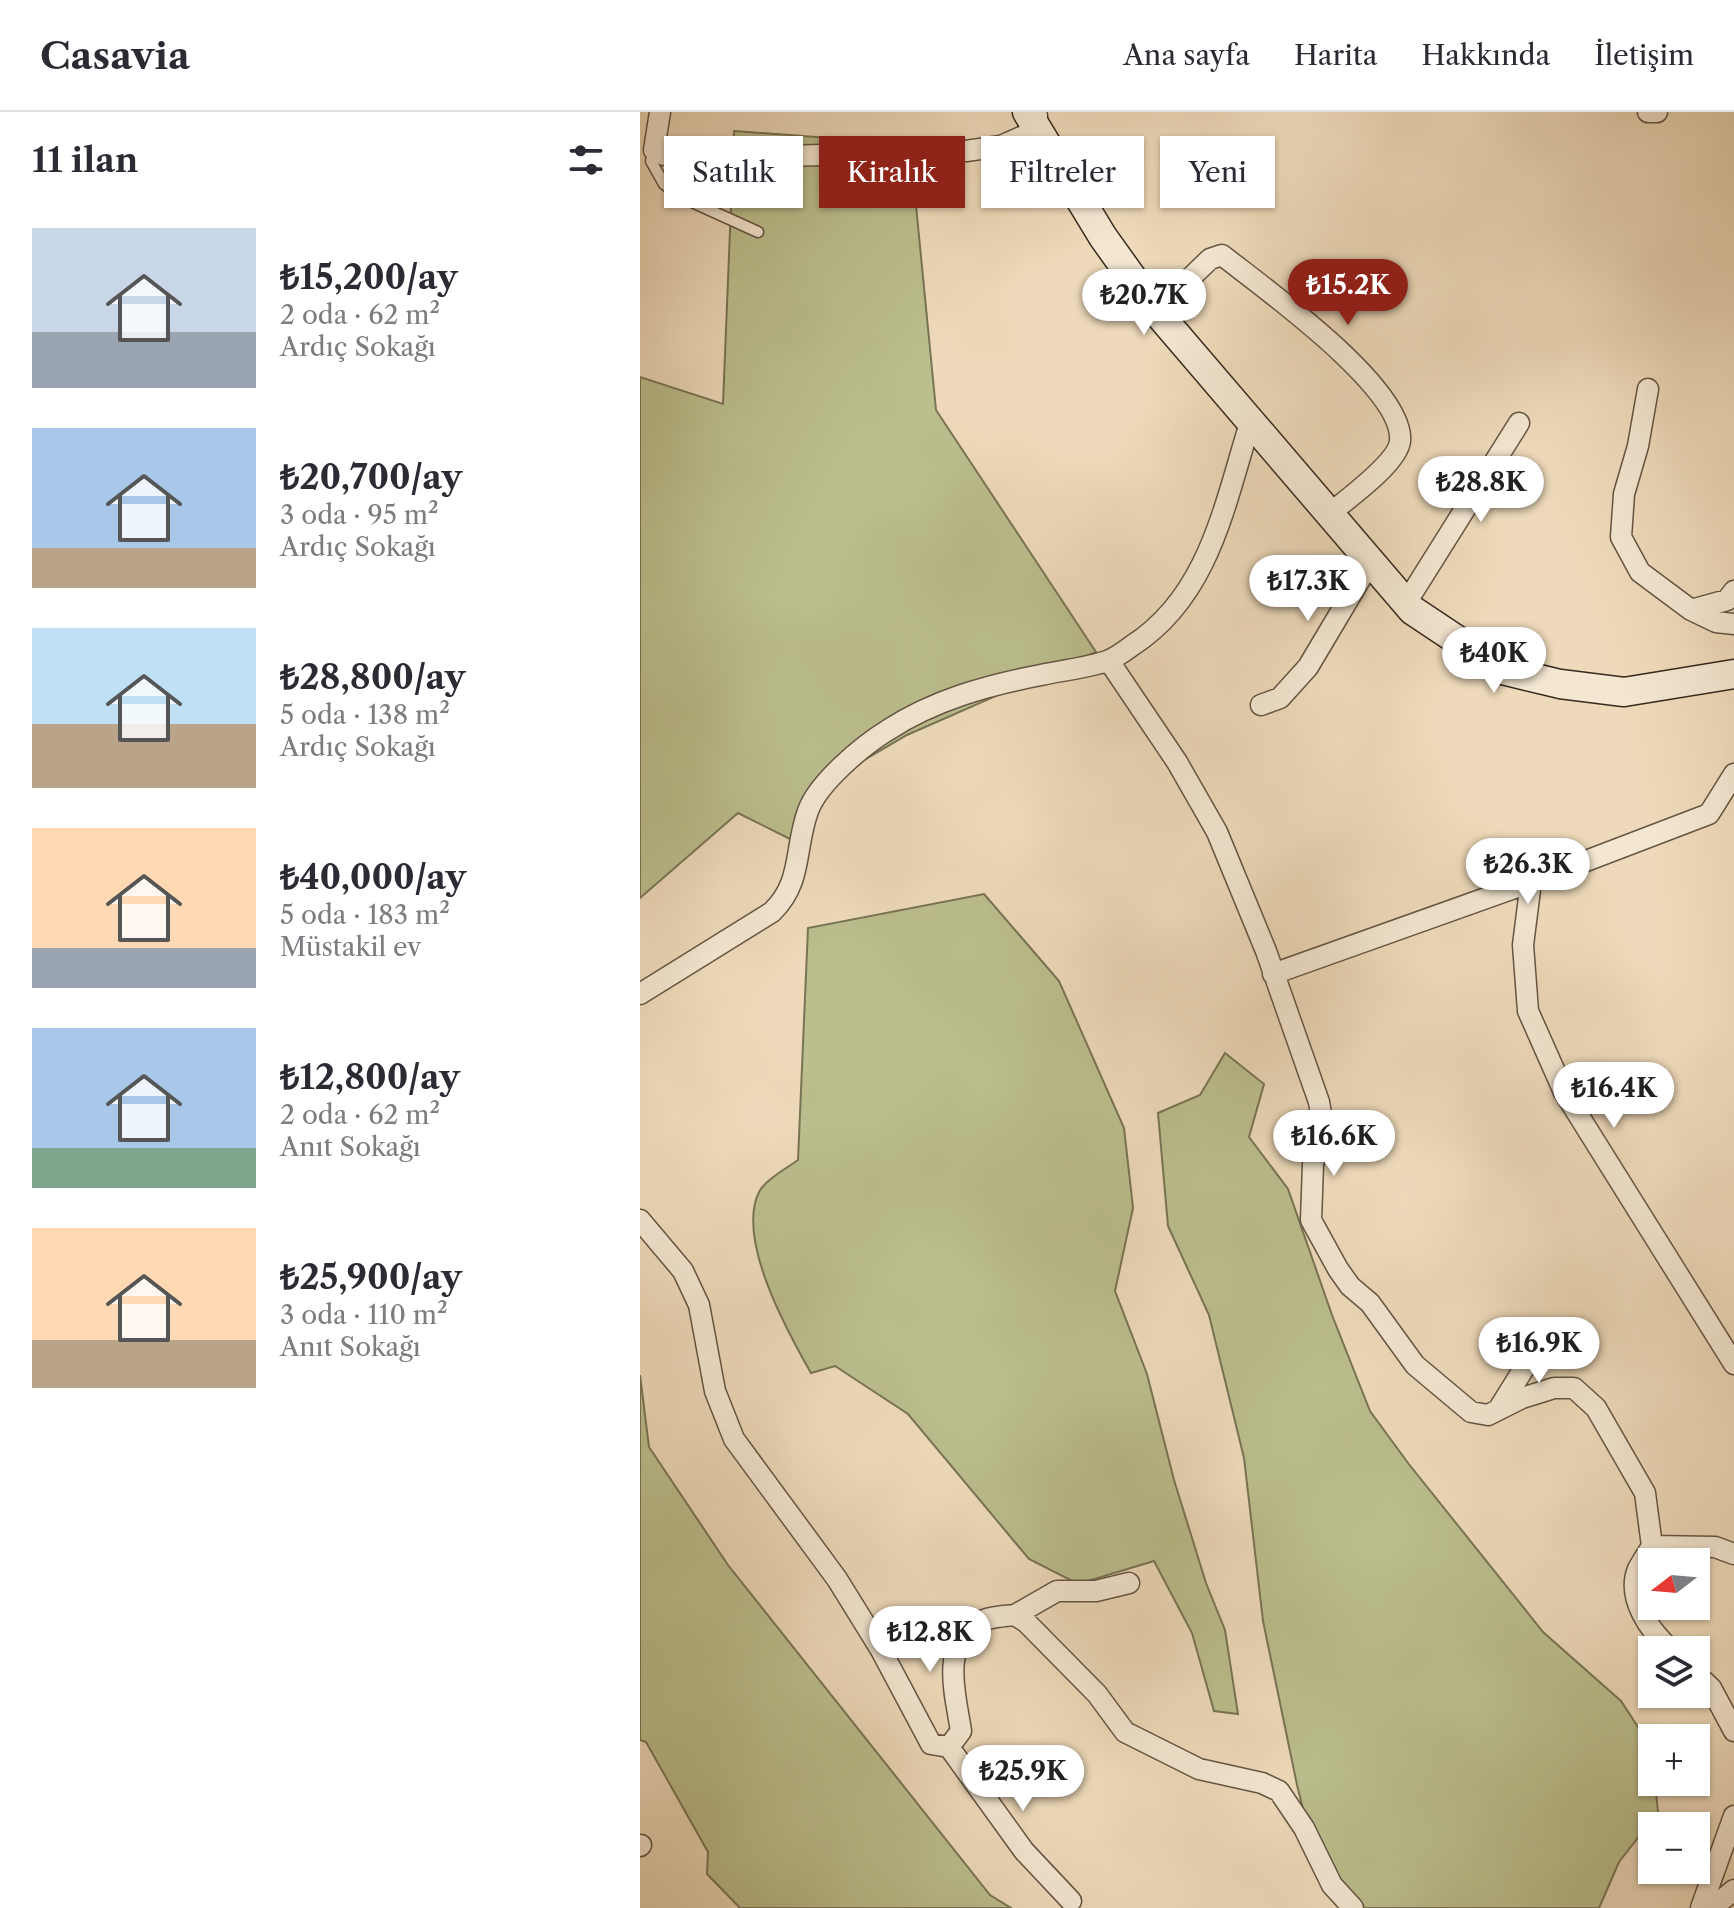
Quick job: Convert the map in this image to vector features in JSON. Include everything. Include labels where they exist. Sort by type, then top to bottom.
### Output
[{"type":"street","points":[[660,112],[654,150],[664,155],[786,156],[966,151],[1001,146],[1034,118],[1103,237],[1156,311],[1406,603],[1502,670],[1560,684],[1624,692],[1734,674]]},
{"type":"street","points":[[1648,112],[1657,112]]},
{"type":"street","points":[[1156,311],[1210,259],[1222,255],[1343,351],[1395,420],[1400,440],[1394,458],[1329,514]]},
{"type":"street","points":[[1648,389],[1638,446],[1624,494],[1621,537],[1640,572],[1691,610],[1716,622],[1734,624]]},
{"type":"street","points":[[640,994],[772,912],[786,898],[794,881],[807,812],[816,796],[847,763],[888,730],[938,704],[998,683],[1109,661],[1145,638],[1173,612],[1195,583],[1212,545],[1251,420]]},
{"type":"street","points":[[1406,603],[1519,423]]},
{"type":"street","points":[[1261,705],[1280,698],[1308,667],[1371,561]]},
{"type":"street","points":[[1691,610],[1727,600],[1734,591]]},
{"type":"street","points":[[1109,661],[1177,762],[1217,832],[1273,974],[1310,1073],[1323,1126],[1313,1164],[1311,1220],[1338,1269],[1350,1286],[1370,1303],[1415,1365],[1471,1412],[1488,1415],[1522,1398],[1554,1388],[1574,1388],[1596,1408],[1645,1493],[1652,1546],[1637,1571],[1638,1603],[1656,1636]]},
{"type":"street","points":[[1273,974],[1531,882],[1709,814],[1734,774]]},
{"type":"street","points":[[1531,882],[1523,945],[1528,1011],[1564,1092],[1734,1364]]},
{"type":"street","points":[[640,1220],[683,1271],[699,1305],[715,1391],[734,1439],[837,1579],[881,1650],[931,1744],[949,1747],[1024,1851],[1071,1901]]},
{"type":"street","points":[[1498,1410],[1543,1338]]},
{"type":"street","points":[[1652,1546],[1715,1547],[1734,1554]]},
{"type":"street","points":[[949,1747],[961,1731],[951,1668],[961,1642],[976,1623],[1015,1615],[1057,1591],[1096,1591],[1129,1583]]},
{"type":"street","points":[[1015,1615],[1026,1622],[1097,1694],[1125,1732],[1199,1769],[1262,1783],[1279,1791],[1304,1828],[1332,1885],[1353,1908]]},
{"type":"street","points":[[1710,1687],[1734,1731]]},
{"type":"street","points":[[1701,1908],[1734,1816]]},
{"type":"street","points":[[1712,1908],[1734,1890]]},
{"type":"lane","points":[[654,150],[651,161],[664,184],[681,197],[758,232]]},
{"type":"green space","points":[[734,131],[802,136],[734,136]]},
{"type":"green space","points":[[803,136],[819,137],[819,208],[916,208],[936,410],[1096,652],[907,735],[818,787],[796,842],[738,813],[640,898],[640,377],[723,404],[731,208],[803,208]]},
{"type":"green space","points":[[984,894],[1059,981],[1124,1128],[1133,1208],[1115,1291],[1147,1374],[1174,1480],[1206,1583],[1225,1630],[1238,1714],[1214,1711],[1192,1633],[1154,1561],[1078,1584],[1029,1559],[908,1414],[835,1366],[811,1373],[778,1310],[759,1259],[754,1212],[759,1192],[771,1179],[798,1160],[808,928]]},
{"type":"green space","points":[[1225,1053],[1264,1084],[1249,1137],[1288,1189],[1370,1411],[1543,1632],[1621,1701],[1638,1727],[1638,1796],[1656,1796],[1658,1812],[1638,1812],[1638,1838],[1619,1862],[1599,1908],[1346,1908],[1317,1865],[1263,1621],[1244,1458],[1209,1315],[1168,1226],[1158,1113],[1200,1095]]},
{"type":"green space","points":[[640,1375],[649,1447],[728,1565],[990,1895],[1011,1908],[740,1908],[707,1874],[708,1852],[646,1742],[640,1740]]}]
